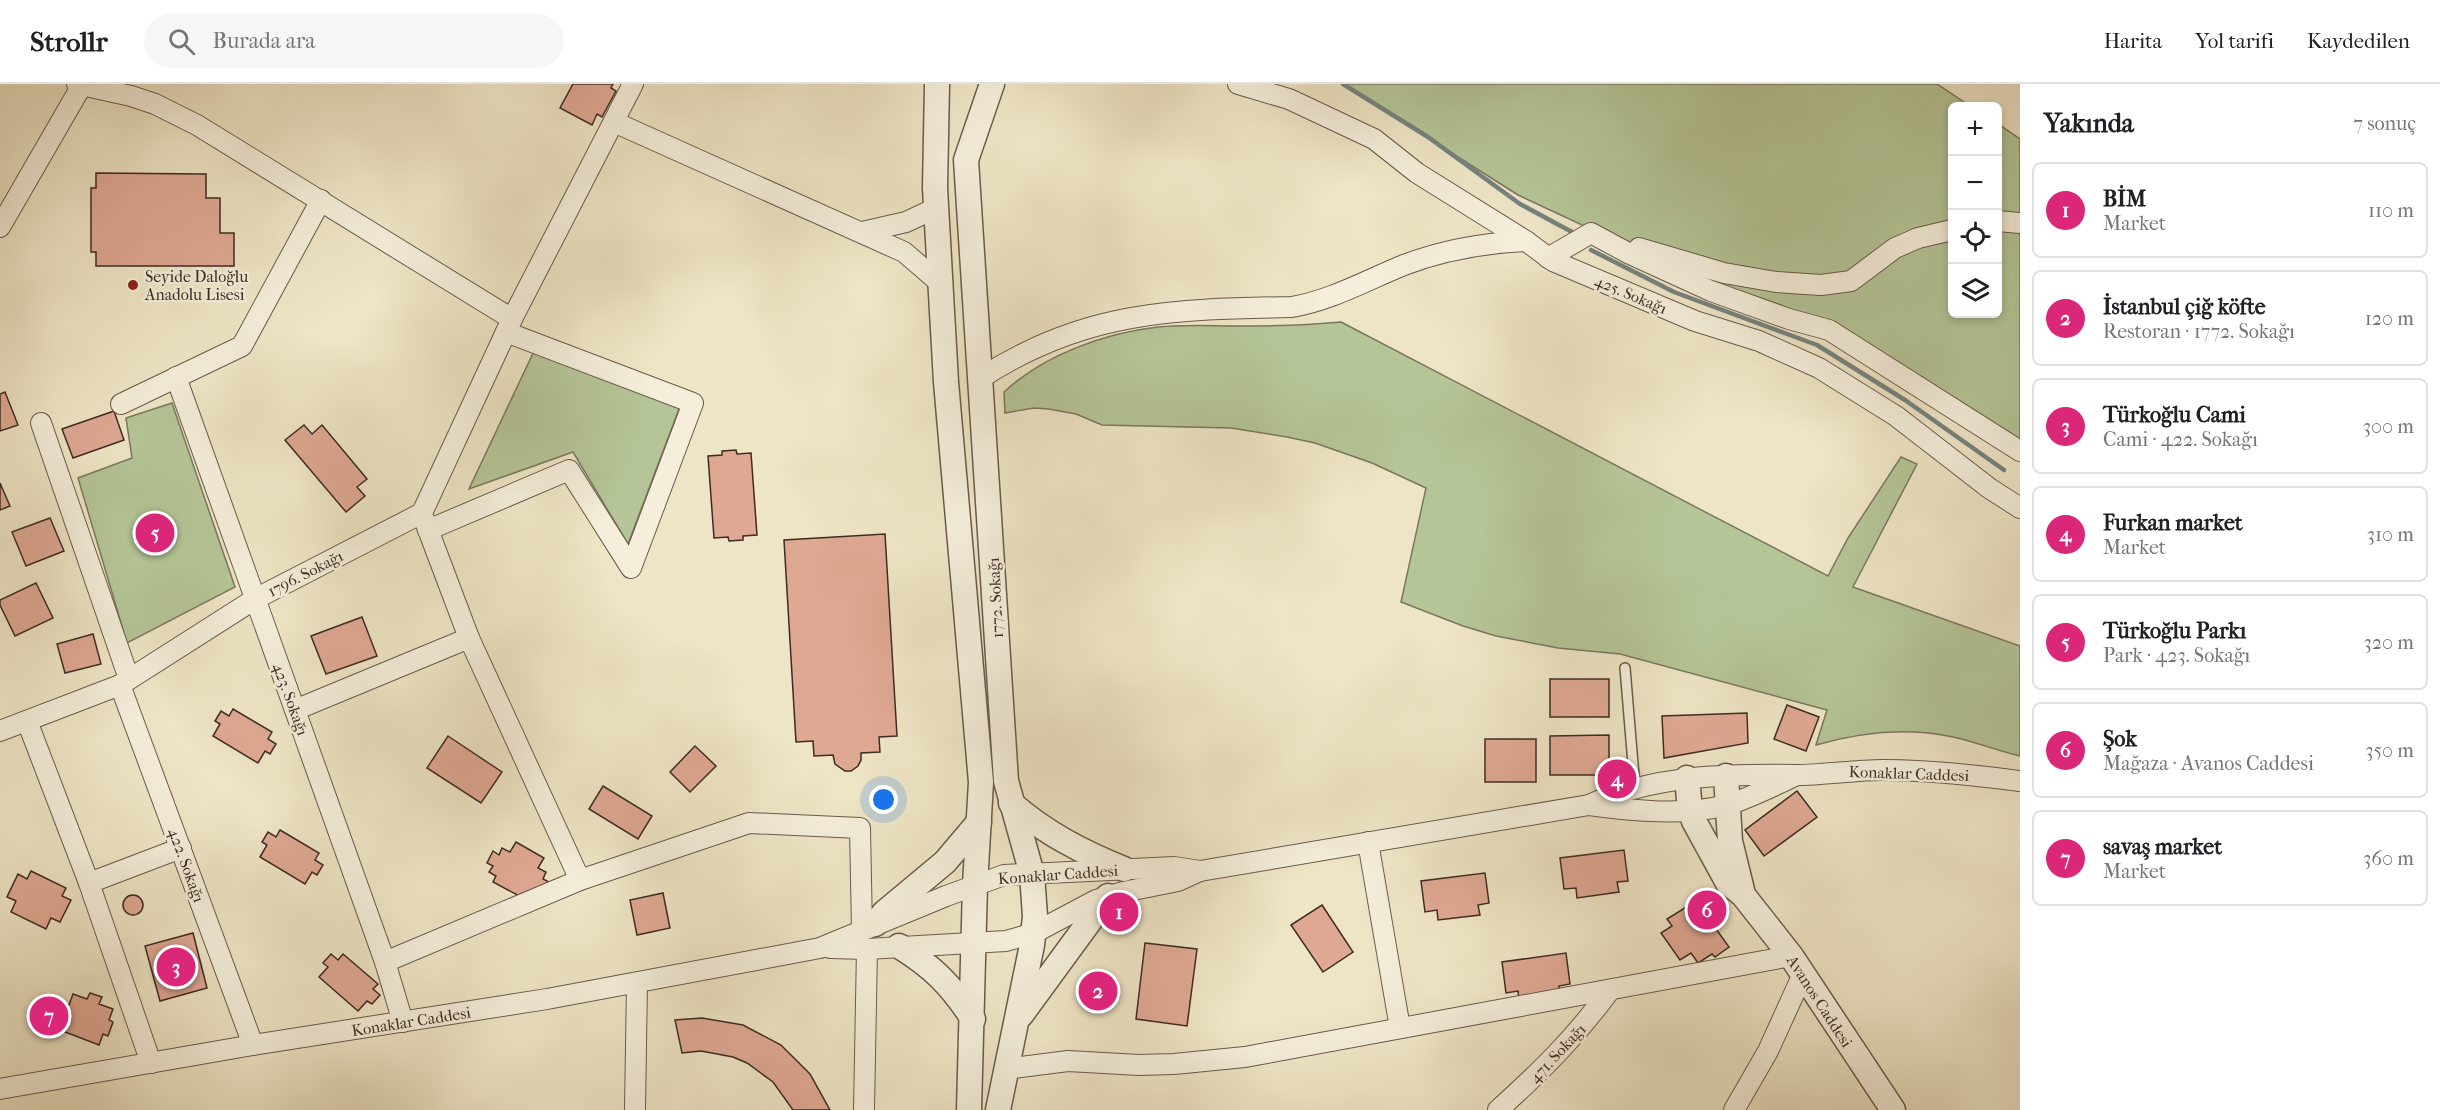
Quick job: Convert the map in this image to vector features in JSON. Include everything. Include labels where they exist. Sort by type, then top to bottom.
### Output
[{"type":"street","points":[[580,880],[469,638],[425,522],[509,325],[633,84]]},
{"type":"street","name":"1772. Sokağı","points":[[937,84],[936,208],[940,283],[947,394],[981,782],[975,885],[969,1110]]},
{"type":"street","name":"1772. Sokağı","points":[[992,84],[966,160],[1006,781],[1032,874],[1034,897],[1034,933],[998,1110]]},
{"type":"street","name":"425. Sokağı","points":[[1238,84],[1289,99],[1374,140],[1417,173],[1526,241],[1548,258],[1695,321],[1759,341],[1819,368],[1896,416],[2018,502]]},
{"type":"street","points":[[0,226],[79,85],[122,88],[177,113],[321,200],[509,325]]},
{"type":"street","points":[[614,122],[904,252],[940,283]]},
{"type":"street","points":[[122,404],[242,346],[321,200]]},
{"type":"street","points":[[862,232],[906,222],[936,208]]},
{"type":"street","points":[[2002,221],[2020,223]]},
{"type":"street","points":[[1548,258],[1591,233],[1724,273],[1776,282],[1821,285],[1851,281],[1895,248],[1918,238],[1948,231]]},
{"type":"street","points":[[1591,233],[1640,259],[1711,291],[1829,330],[2020,451]]},
{"type":"street","points":[[981,378],[1008,361],[1048,342],[1103,323],[1187,309],[1306,305],[1336,295],[1426,257],[1469,247],[1526,241]]},
{"type":"street","name":"1796. Sokağı","points":[[0,731],[124,682],[255,599],[425,522],[569,470],[631,568],[693,403],[509,325]]},
{"type":"street","name":"423. Sokağı","points":[[176,377],[385,962],[403,1022]]},
{"type":"street","name":"422. Sokağı","points":[[41,423],[124,682],[181,848],[253,1045]]},
{"type":"street","points":[[295,710],[469,638]]},
{"type":"street","points":[[27,721],[89,883],[151,1063]]},
{"type":"street","name":"Konaklar Caddesi","points":[[868,934],[899,946],[1005,941],[1034,933],[1108,896],[1178,881],[1200,871],[1589,805],[1614,793],[1687,778],[1767,773],[1797,775],[1848,771],[1917,770],[2020,781]]},
{"type":"street","name":"Konaklar Caddesi","points":[[1589,805],[1619,809],[1690,810],[1728,804],[1797,775]]},
{"type":"street","name":"Avanos Caddesi","points":[[1726,776],[1733,855],[1743,895]]},
{"type":"street","name":"Avanos Caddesi","points":[[1687,778],[1690,810],[1728,883],[1743,895],[1797,965],[1893,1110]]},
{"type":"street","points":[[1011,803],[1035,824],[1059,839],[1124,869]]},
{"type":"street","points":[[868,934],[885,912],[945,862],[979,822]]},
{"type":"street","points":[[385,962],[580,880],[749,823],[860,828],[868,934],[864,1110]]},
{"type":"street","points":[[1368,842],[1400,1028]]},
{"type":"street","points":[[89,883],[181,848]]},
{"type":"street","name":"Konaklar Caddesi","points":[[2,1084],[151,1063],[403,1022],[637,983],[820,948],[868,934],[975,885],[1004,875],[1174,867],[1200,871]]},
{"type":"street","points":[[1014,1024],[1108,896]]},
{"type":"street","points":[[899,946],[938,974],[953,989],[973,1019]]},
{"type":"street","points":[[1005,1069],[1068,1061],[1139,1065],[1210,1061],[1257,1055],[1610,990],[1797,965],[1768,1051],[1734,1110]]},
{"type":"street","points":[[635,1110],[637,983]]},
{"type":"street","name":"471. Sokağı","points":[[1498,1110],[1555,1058],[1610,990]]},
{"type":"lane","points":[[1625,668],[1635,788]]},
{"type":"green space","points":[[1343,84],[1937,84],[1964,102],[1948,102],[1948,318],[2002,318],[2002,127],[2020,139],[2020,440],[1839,334],[1747,302],[1518,195]]},
{"type":"green space","points":[[1341,322],[1828,576],[1848,538],[1901,457],[1917,464],[1853,587],[2020,646],[2020,756],[1970,741],[1919,732],[1867,734],[1816,745],[1827,710],[1620,654],[1558,648],[1496,636],[1401,602],[1426,488],[1372,463],[1315,443],[1231,428],[1102,425],[1076,414],[1049,409],[1034,408],[1005,413],[1004,392],[1037,367],[1076,348],[1117,334],[1168,326],[1278,326]]},
{"type":"green space","points":[[535,349],[682,401],[628,544],[573,452],[469,489]]},
{"type":"green space","points":[[172,403],[235,587],[127,643],[78,478],[132,458],[126,418]]},
{"type":"building","points":[[573,84],[613,84],[611,88],[616,91],[602,117],[597,114],[592,125],[560,108]]},
{"type":"building","points":[[96,173],[206,174],[206,198],[220,198],[220,233],[234,233],[234,266],[96,266],[96,252],[91,252],[91,188],[96,188]]},
{"type":"building","points":[[5,392],[18,425],[0,431],[0,394]]},
{"type":"building","points":[[114,411],[124,440],[73,458],[62,429]]},
{"type":"building","points":[[304,425],[312,434],[322,425],[367,479],[357,487],[365,496],[346,512],[285,440]]},
{"type":"building","points":[[736,450],[737,454],[751,453],[757,535],[743,536],[743,540],[729,541],[728,537],[714,538],[708,456],[722,455],[722,451]]},
{"type":"building","points":[[0,483],[10,506],[0,510]]},
{"type":"building","points":[[50,518],[64,551],[26,566],[12,532]]},
{"type":"building","points":[[885,534],[897,736],[879,737],[880,752],[861,753],[858,766],[851,771],[845,771],[835,764],[833,755],[814,756],[813,741],[796,742],[784,540]]},
{"type":"building","points":[[36,583],[53,618],[15,636],[0,605],[0,600]]},
{"type":"building","points":[[362,617],[377,656],[326,674],[311,636]]},
{"type":"building","points":[[93,634],[101,664],[65,673],[57,644]]},
{"type":"building","points":[[1550,679],[1609,679],[1609,717],[1550,717]]},
{"type":"building","points":[[1787,705],[1819,717],[1806,751],[1774,739]]},
{"type":"building","points":[[233,709],[272,732],[268,739],[276,744],[270,754],[265,751],[258,763],[213,736],[220,724],[215,721],[221,711],[229,716]]},
{"type":"building","points":[[1747,713],[1748,743],[1664,758],[1662,716]]},
{"type":"building","points":[[1609,735],[1609,775],[1550,775],[1550,736]]},
{"type":"building","points":[[448,736],[502,772],[481,803],[427,768]]},
{"type":"building","points":[[1485,739],[1536,739],[1536,782],[1485,782]]},
{"type":"building","points":[[695,746],[716,766],[690,792],[670,772]]},
{"type":"building","points":[[603,786],[652,816],[638,839],[589,809]]},
{"type":"building","points":[[1797,791],[1817,817],[1764,856],[1745,830]]},
{"type":"building","points":[[280,830],[319,853],[315,860],[323,865],[317,875],[312,872],[305,884],[260,857],[267,845],[262,842],[268,832],[276,837]]},
{"type":"building","points":[[516,842],[544,858],[538,868],[546,872],[543,879],[549,882],[542,893],[523,898],[493,882],[496,876],[489,872],[493,866],[487,863],[493,851],[499,855],[502,848],[510,852]]},
{"type":"building","points":[[1624,850],[1628,881],[1617,882],[1619,892],[1577,898],[1576,888],[1564,889],[1560,858]]},
{"type":"building","points":[[31,871],[66,888],[62,896],[71,900],[60,922],[51,918],[46,929],[11,912],[16,901],[7,897],[18,874],[27,879]]},
{"type":"building","points":[[1485,873],[1489,903],[1478,905],[1480,915],[1438,920],[1437,910],[1425,912],[1421,881]]},
{"type":"building","points":[[663,893],[670,928],[637,935],[630,900]]},
{"type":"building","points":[[133,895],[140,898],[143,905],[140,912],[133,915],[126,912],[123,905],[126,898]]},
{"type":"building","points":[[1696,901],[1729,947],[1715,957],[1712,954],[1698,963],[1691,953],[1680,960],[1661,933],[1672,926],[1667,919]]},
{"type":"building","points":[[1322,905],[1353,952],[1323,972],[1291,925]]},
{"type":"building","points":[[193,933],[207,988],[160,1001],[145,946]]},
{"type":"building","points":[[1145,943],[1197,949],[1187,1026],[1136,1019]]},
{"type":"building","points":[[1566,953],[1570,984],[1559,986],[1560,996],[1519,1001],[1518,991],[1506,993],[1502,962]]},
{"type":"building","points":[[331,954],[338,960],[343,954],[378,984],[373,989],[380,995],[372,1004],[367,1001],[358,1011],[319,977],[328,967],[323,963]]},
{"type":"building","points":[[90,993],[102,997],[99,1004],[113,1009],[109,1020],[113,1022],[108,1036],[103,1034],[99,1045],[60,1030],[64,1020],[59,1018],[65,1004],[69,1005],[73,994],[87,999]]},
{"type":"building","points":[[702,1018],[743,1025],[781,1045],[810,1074],[830,1110],[793,1110],[773,1082],[747,1063],[733,1057],[701,1051],[682,1053],[675,1020]]},
{"type":"waterway","points":[[1343,84],[1428,137],[1520,204],[1572,232]]},
{"type":"waterway","points":[[1591,250],[1674,292],[1817,345],[1905,400],[2004,470]]},
{"type":"place","name":"Seyide Daloğlu Anadolu Lisesi","points":[[133,285]]},
{"type":"place","name":"Türkoğlu Parkı","points":[[155,533]]},
{"type":"place","name":"Furkan market","points":[[1617,779]]},
{"type":"place","name":"Şok","points":[[1707,910]]},
{"type":"place","name":"BİM","points":[[1119,912]]},
{"type":"place","name":"Türkoğlu Cami","points":[[176,967]]},
{"type":"place","name":"İstanbul çiğ köfte","points":[[1098,991]]},
{"type":"place","name":"savaş market","points":[[49,1016]]}]
